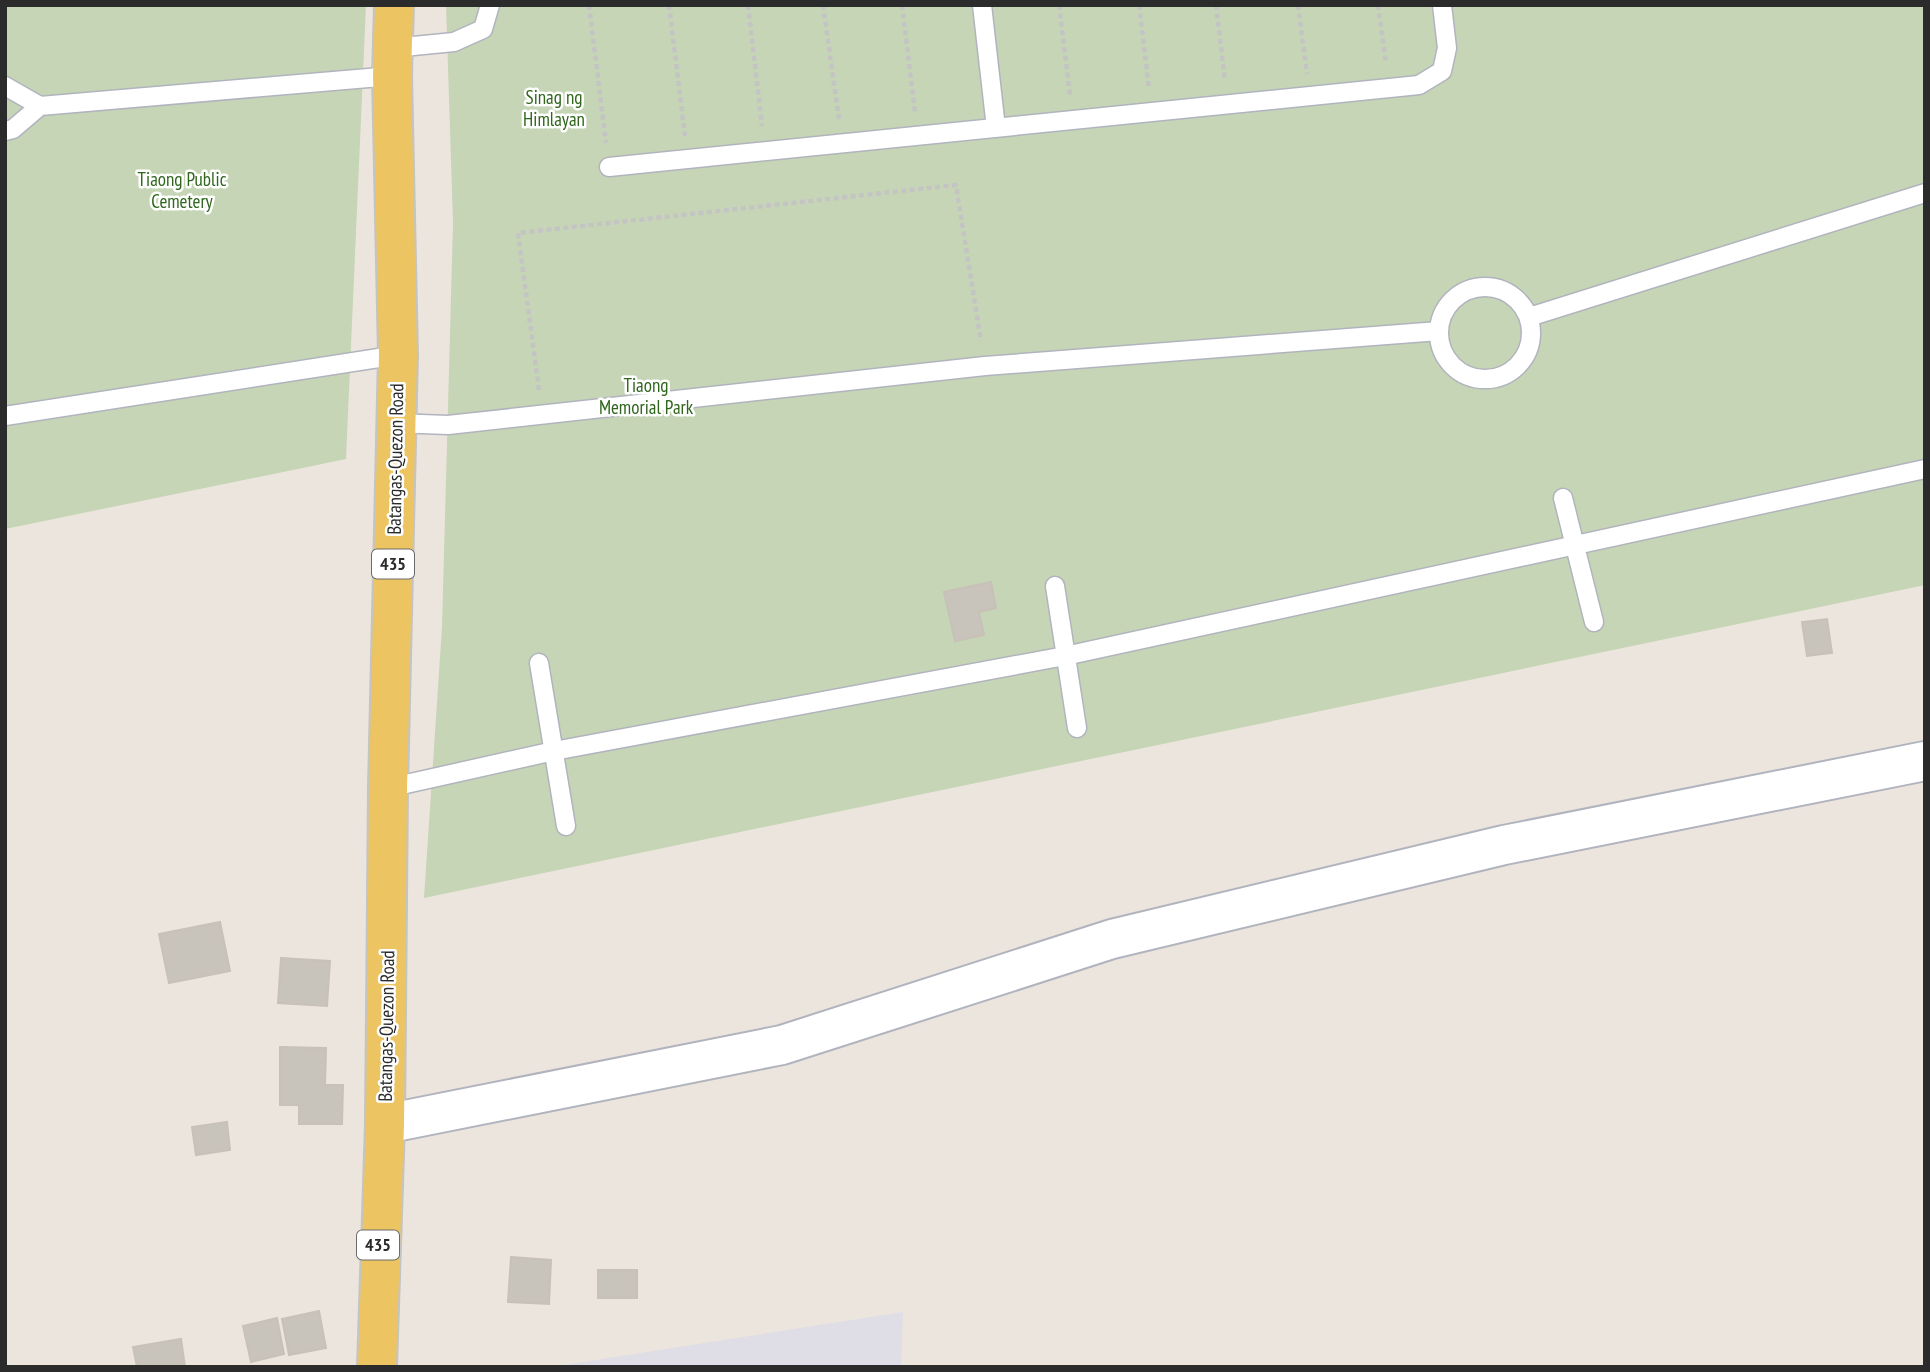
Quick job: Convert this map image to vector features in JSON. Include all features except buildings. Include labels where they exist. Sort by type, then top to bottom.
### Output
[{"type":"main road","name":"Batangas-Quezon Road","points":[[385,1124],[388,788],[398,355],[392,62],[394,5]]},
{"type":"main road","name":"435","points":[[377,1367],[385,1124]]},
{"type":"street","points":[[385,1124],[782,1045],[1112,939],[1504,845],[1925,761]]},
{"type":"lane","points":[[5,131],[13,129],[40,106],[392,62],[454,42],[483,29],[490,6],[497,5]]},
{"type":"lane","points":[[982,5],[996,128]]},
{"type":"lane","points":[[609,167],[1419,85],[1442,71],[1447,48],[1442,5]]},
{"type":"lane","points":[[5,86],[40,106]]},
{"type":"lane","points":[[1529,317],[1925,193]]},
{"type":"lane","points":[[1488,287],[1512,296],[1529,317],[1531,335],[1527,353],[1517,367],[1501,376],[1483,379],[1466,375],[1451,364],[1441,349],[1439,331],[1443,314],[1454,299],[1469,290],[1488,287]]},
{"type":"lane","points":[[395,423],[448,425],[985,366],[1439,331]]},
{"type":"lane","points":[[5,416],[398,355]]},
{"type":"lane","points":[[388,788],[554,751],[1065,656],[1925,469]]},
{"type":"lane","points":[[1563,498],[1594,622]]},
{"type":"lane","points":[[1055,586],[1077,728]]},
{"type":"lane","points":[[539,663],[566,826]]},
{"type":"path","points":[[589,5],[609,167]]},
{"type":"path","points":[[669,5],[688,159]]},
{"type":"path","points":[[748,5],[765,151]]},
{"type":"path","points":[[823,5],[842,144]]},
{"type":"path","points":[[902,5],[918,136]]},
{"type":"path","points":[[1059,5],[1073,120]]},
{"type":"path","points":[[1139,5],[1152,112]]},
{"type":"path","points":[[1216,5],[1228,105]]},
{"type":"path","points":[[1298,5],[1310,97]]},
{"type":"path","points":[[1378,5],[1390,89]]},
{"type":"path","points":[[542,415],[518,233],[956,185],[985,366]]},
{"type":"shaded area","points":[[903,1312],[901,1367],[551,1367]]},
{"type":"green space","name":"Tiaong Public Cemetery","points":[[5,5],[366,5],[346,459],[5,529]]},
{"type":"green space","points":[[446,5],[1925,5],[1925,585],[424,898],[442,627],[453,223]]},
{"type":"park label","name":"Sinag ng Himlayan","points":[[554,108]]},
{"type":"park label","name":"Tiaong Memorial Park","points":[[646,396]]}]
